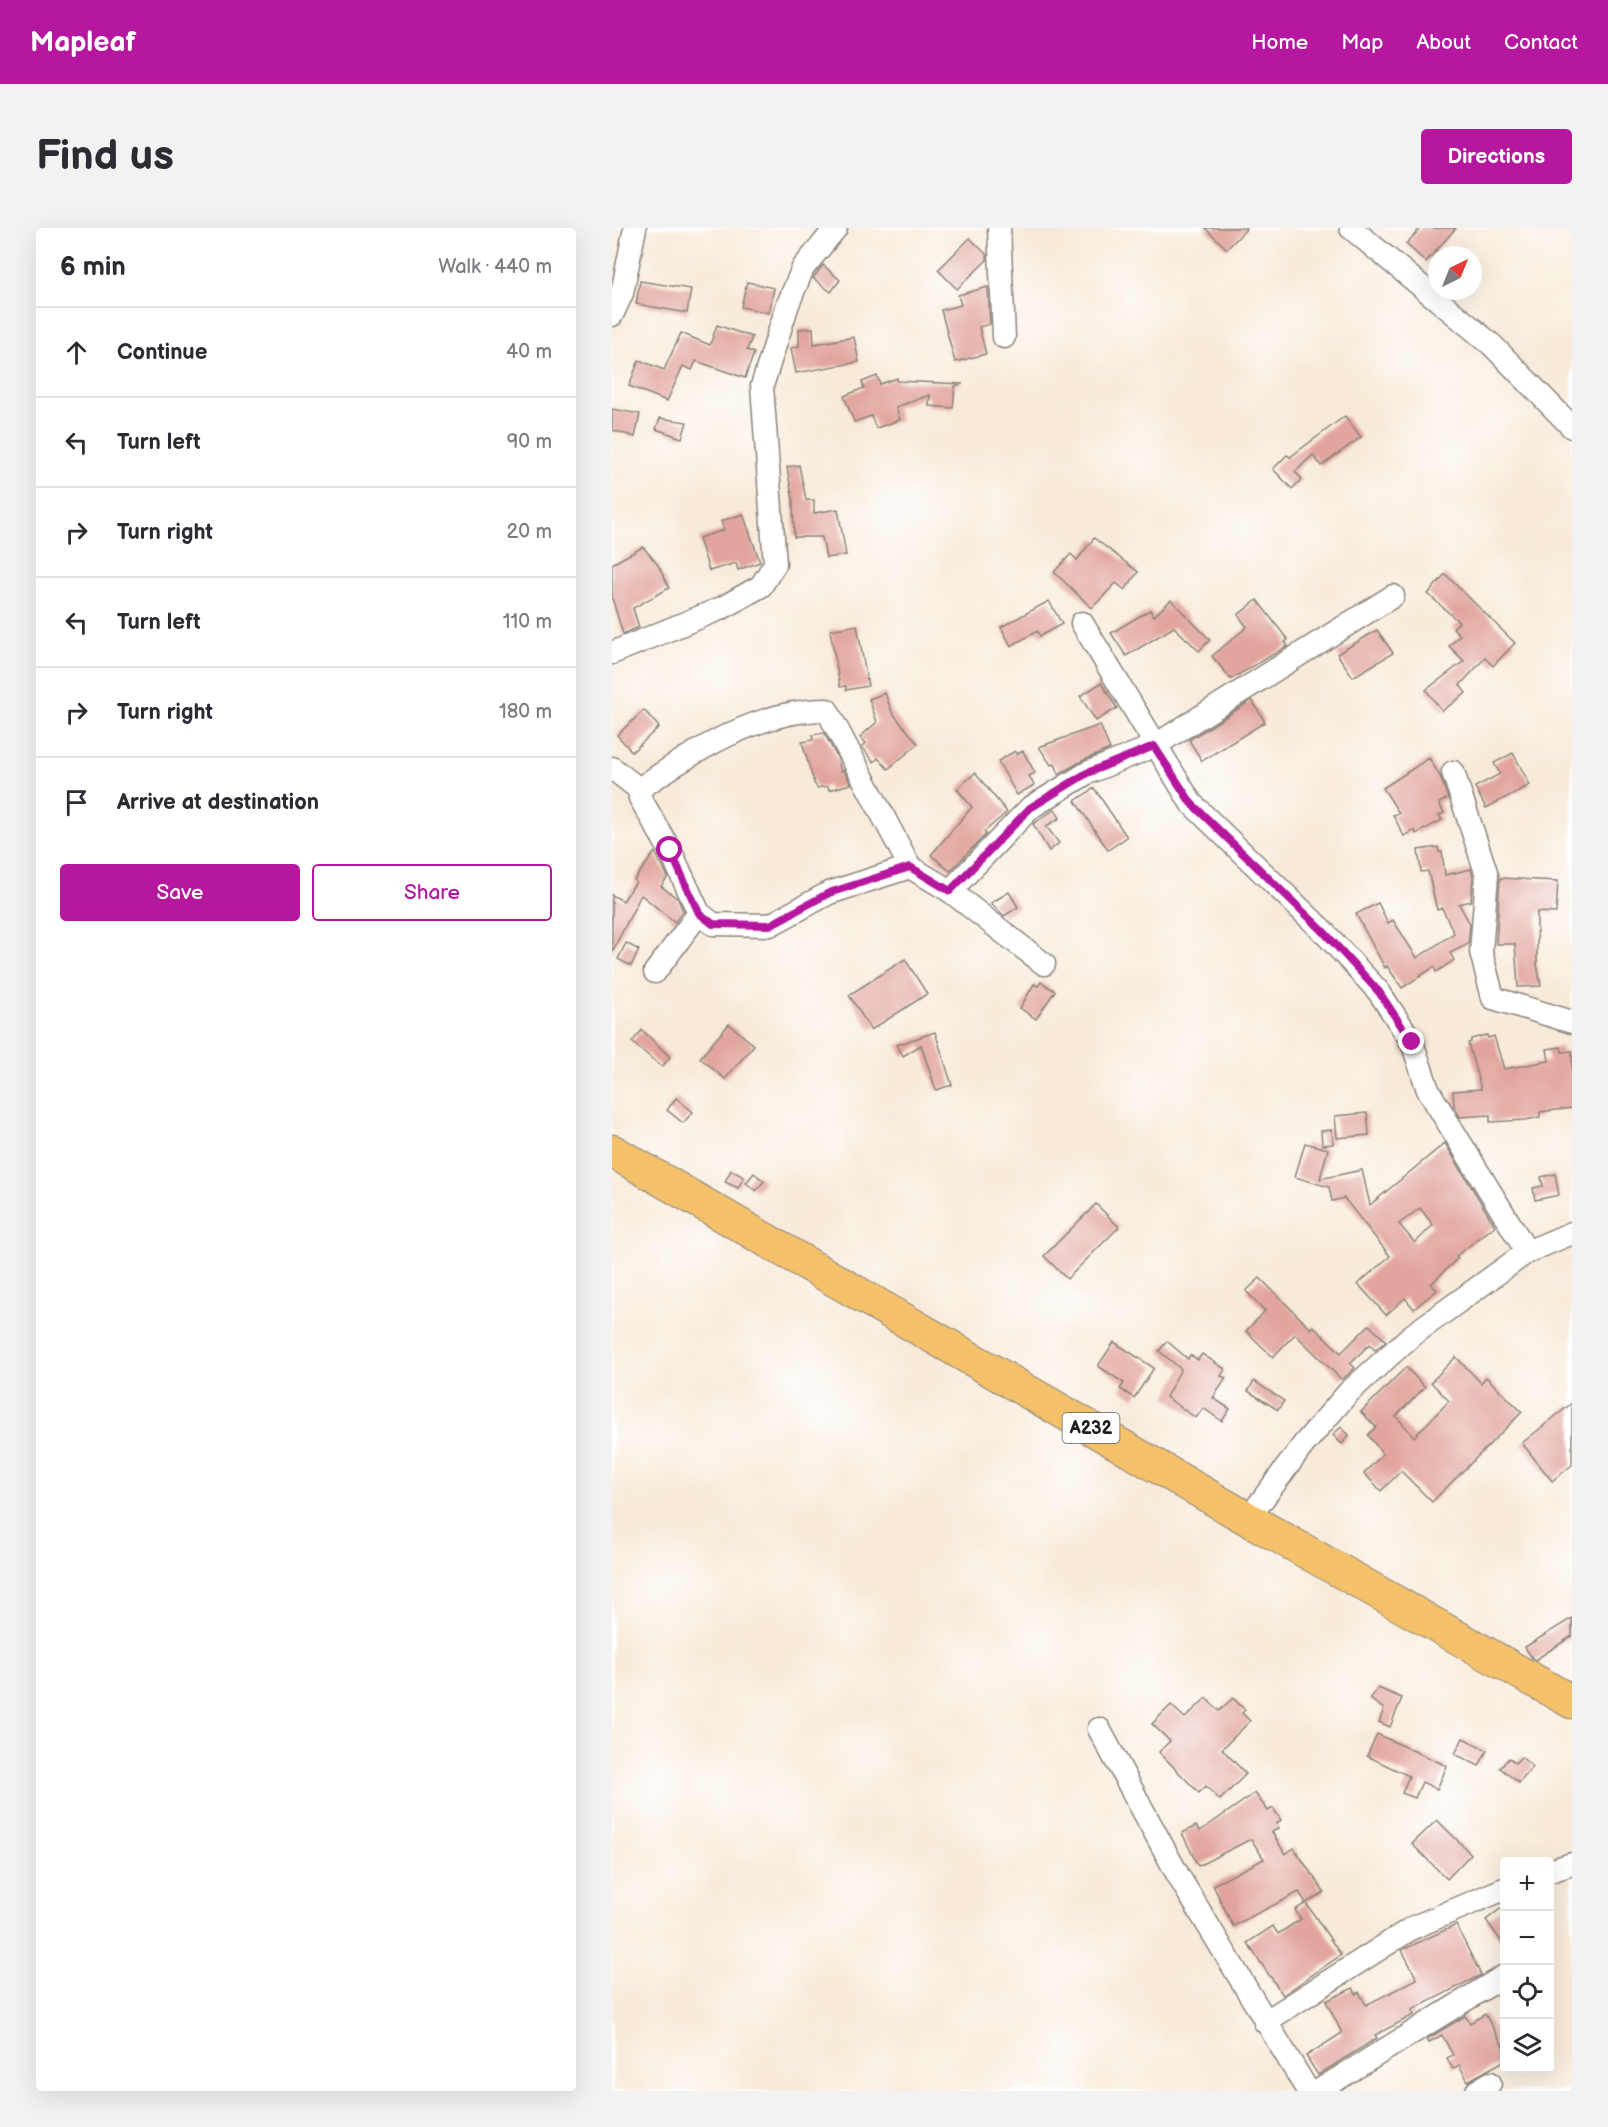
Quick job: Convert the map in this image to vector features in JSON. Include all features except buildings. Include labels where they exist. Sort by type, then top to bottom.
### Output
[{"type":"highway","name":"A232","points":[[612,1151],[1248,1519],[1572,1702]]},
{"type":"highway","name":"A232","points":[[612,1174],[1572,1722]]},
{"type":"street","points":[[612,315],[622,293],[635,228]]},
{"type":"street","points":[[612,653],[722,608],[761,586],[775,564],[762,386],[788,304],[803,268],[836,228]]},
{"type":"street","points":[[999,228],[1004,338]]},
{"type":"street","points":[[1351,228],[1492,345],[1572,427]]},
{"type":"street","points":[[950,891],[1030,808],[1087,773],[1154,746],[1393,596]]},
{"type":"street","points":[[1082,623],[1154,746],[1191,803],[1322,930],[1379,992],[1412,1042],[1428,1090],[1527,1252]]},
{"type":"street","points":[[639,789],[710,747],[761,721],[806,710],[826,710],[910,867],[950,891],[1044,964]]},
{"type":"street","points":[[612,768],[639,789],[640,798],[670,850],[699,913],[713,924],[770,925],[829,893],[910,867]]},
{"type":"street","points":[[1453,772],[1487,875],[1481,952],[1493,998],[1572,1022]]},
{"type":"street","points":[[655,972],[699,913]]},
{"type":"street","points":[[1248,1519],[1304,1444],[1348,1393],[1411,1336],[1527,1252],[1572,1233]]},
{"type":"street","points":[[1099,1729],[1179,1877],[1308,2091]]},
{"type":"street","points":[[1554,1870],[1572,1864]]},
{"type":"street","points":[[1265,2022],[1412,1928],[1500,1891]]},
{"type":"street","points":[[1318,2091],[1500,1978]]},
{"type":"route","points":[[670,850],[699,913],[713,924],[770,925],[829,893],[910,867],[950,891],[1030,808],[1087,773],[1154,746],[1191,803],[1322,930],[1379,992],[1412,1042]]}]
